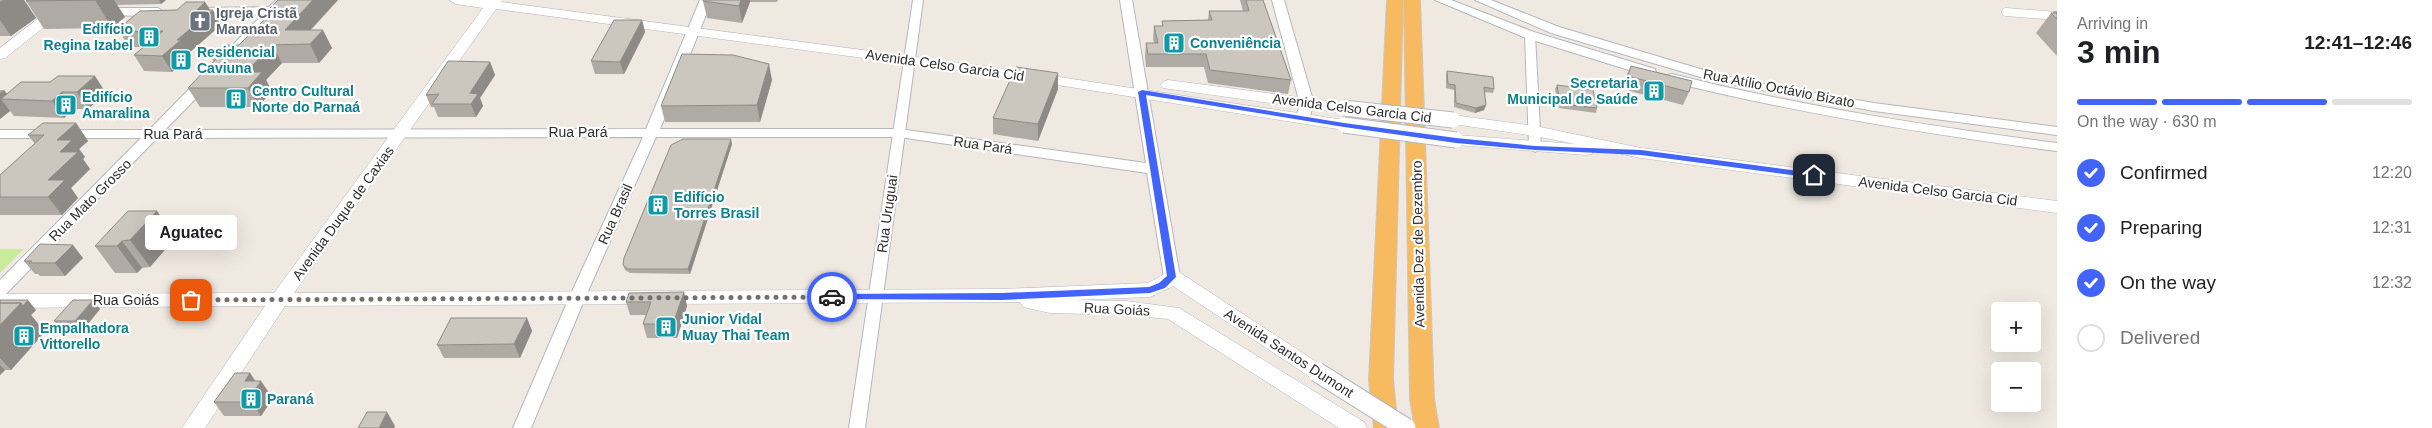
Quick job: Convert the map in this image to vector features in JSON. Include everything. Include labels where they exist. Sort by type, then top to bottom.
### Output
[{"type":"highway","name":"Avenida Dez de Dezembro","points":[[1386,428],[1381,380],[1395,0]]},
{"type":"highway","name":"Avenida Dez de Dezembro","points":[[1412,0],[1422,399],[1427,428]]},
{"type":"main road","name":"Avenida Celso Garcia Cid","points":[[456,0],[553,8],[695,25],[1011,68],[1305,111],[1344,125],[1464,141],[1535,148],[1641,153]]},
{"type":"main road","name":"Avenida Celso Garcia Cid","points":[[527,0],[553,8]]},
{"type":"main road","name":"Avenida Duque de Caxias","points":[[193,428],[279,300],[494,3]]},
{"type":"main road","points":[[0,55],[55,12],[77,8]]},
{"type":"main road","name":"Avenida Celso Garcia Cid","points":[[1305,111],[1343,108],[1477,123],[1535,131],[1641,153],[2057,206]]},
{"type":"main road","points":[[1464,141],[1482,138],[1485,131],[1477,123]]},
{"type":"main road","name":"Rua Goiás","points":[[0,301],[1002,296],[1150,290],[1162,285],[1172,277]]},
{"type":"main road","name":"Avenida Santos Dumont","points":[[1172,277],[1406,428]]},
{"type":"main road","name":"Rua Goiás","points":[[1002,296],[1050,306],[1126,308],[1172,313]]},
{"type":"main road","name":"Avenida Santos Dumont","points":[[1172,313],[1356,428]]},
{"type":"street","name":"Rua Mato Grosso","points":[[0,290],[283,0]]},
{"type":"street","name":"Rua Brasil","points":[[522,428],[577,298],[652,132],[706,0]]},
{"type":"street","name":"Rua Uruguai","points":[[856,428],[918,0]]},
{"type":"street","points":[[1126,0],[1172,277]]},
{"type":"street","points":[[1278,0],[1305,111]]},
{"type":"street","points":[[1441,0],[1459,9],[1530,35],[1616,64],[1716,90],[1795,107],[1983,138],[2057,147]]},
{"type":"street","name":"Rua Atílio Octávio Bizato","points":[[1481,0],[1555,30],[1723,79],[1874,107],[2057,132]]},
{"type":"street","points":[[77,8],[180,12],[272,11]]},
{"type":"street","points":[[37,12],[55,12]]},
{"type":"street","points":[[2006,12],[2057,16]]},
{"type":"street","points":[[1530,35],[1535,148]]},
{"type":"street","name":"Rua Pará","points":[[0,134],[899,133],[1154,170]]},
{"type":"green space","points":[[0,249],[24,249],[0,273]]},
{"type":"building","points":[[27,0],[95,0],[26,1]]},
{"type":"building","points":[[278,0],[313,0],[285,30],[323,30],[310,44],[272,45],[246,72],[262,72],[248,88],[188,88],[218,57],[211,57],[224,45],[239,45],[268,16],[262,16]]},
{"type":"building","points":[[703,0],[741,0],[739,6]]},
{"type":"building","points":[[1246,0],[1263,0],[1291,80],[1210,70],[1206,54],[1148,54],[1146,43],[1158,43],[1154,26],[1163,26],[1162,21],[1212,20],[1209,11],[1249,11]]},
{"type":"building","points":[[186,2],[205,2],[197,10],[213,10],[177,40],[181,40],[162,56],[134,55],[163,31],[119,32],[121,29],[118,29],[140,11],[177,10]]},
{"type":"building","points":[[2051,13],[2057,13],[2057,19]]},
{"type":"building","points":[[614,20],[642,20],[620,62],[591,61]]},
{"type":"building","points":[[682,54],[733,55],[769,64],[757,105],[661,106]]},
{"type":"building","points":[[448,61],[490,62],[470,93],[478,94],[471,104],[432,104],[439,94],[426,95]]},
{"type":"building","points":[[1631,66],[1692,81],[1689,92],[1628,76]]},
{"type":"building","points":[[1016,67],[1058,73],[1038,124],[993,118]]},
{"type":"building","points":[[1447,71],[1493,77],[1494,89],[1484,87],[1486,105],[1476,108],[1456,103],[1455,85],[1448,84]]},
{"type":"building","points":[[58,76],[95,76],[77,92],[62,92],[52,101],[1,99],[21,82],[50,82]]},
{"type":"building","points":[[1557,85],[1593,90],[1597,108],[1560,104]]},
{"type":"building","points":[[43,123],[76,123],[57,140],[72,140],[60,152],[78,152],[48,180],[65,180],[48,197],[0,197],[0,175],[44,135],[28,135]]},
{"type":"building","points":[[683,139],[731,139],[688,269],[628,269],[623,265],[624,258],[671,145]]},
{"type":"building","points":[[128,211],[157,211],[130,240],[122,241],[117,246],[95,246]]},
{"type":"building","points":[[40,244],[73,245],[55,263],[29,263],[32,261],[24,261]]},
{"type":"building","points":[[684,292],[673,324],[643,324],[651,302],[626,302],[629,293]]},
{"type":"building","points":[[0,300],[28,300],[23,306],[21,303],[0,303]]},
{"type":"building","points":[[73,300],[93,300],[75,321],[54,321]]},
{"type":"building","points":[[0,303],[21,303],[0,325]]},
{"type":"building","points":[[451,318],[527,318],[514,344],[437,345]]},
{"type":"building","points":[[235,373],[250,373],[245,381],[261,381],[254,391],[259,391],[252,402],[214,402]]},
{"type":"building","points":[[367,412],[387,412],[379,428],[358,428]]},
{"type":"way so far","points":[[191,300],[832,297]]},
{"type":"place","name":"Igreja Cristã Maranata","points":[[200,21]]},
{"type":"place","name":"Edifício Regina Izabel","points":[[149,37]]},
{"type":"place","name":"Conveniência","points":[[1174,43]]},
{"type":"place","name":"Residencial Caviuna","points":[[181,60]]},
{"type":"place","name":"Secretaria Municipal de Saúde","points":[[1654,91]]},
{"type":"place","name":"Centro Cultural Norte do Parnaá","points":[[236,99]]},
{"type":"place","name":"Edifício Amaralina","points":[[66,105]]},
{"type":"place","name":"Edifício Torres Brasil","points":[[658,205]]},
{"type":"place","name":"Aguatec","points":[[191,300]]},
{"type":"place","name":"Junior Vidal Muay Thai Team","points":[[666,327]]},
{"type":"place","name":"Empalhadora Vittorello","points":[[24,336]]},
{"type":"place","name":"Paraná","points":[[251,399]]},
{"type":"route","points":[[832,297],[1002,296],[1150,290],[1162,285],[1172,277],[1142,92],[1344,125],[1456,140],[1535,148],[1641,153],[1814,175]]}]
